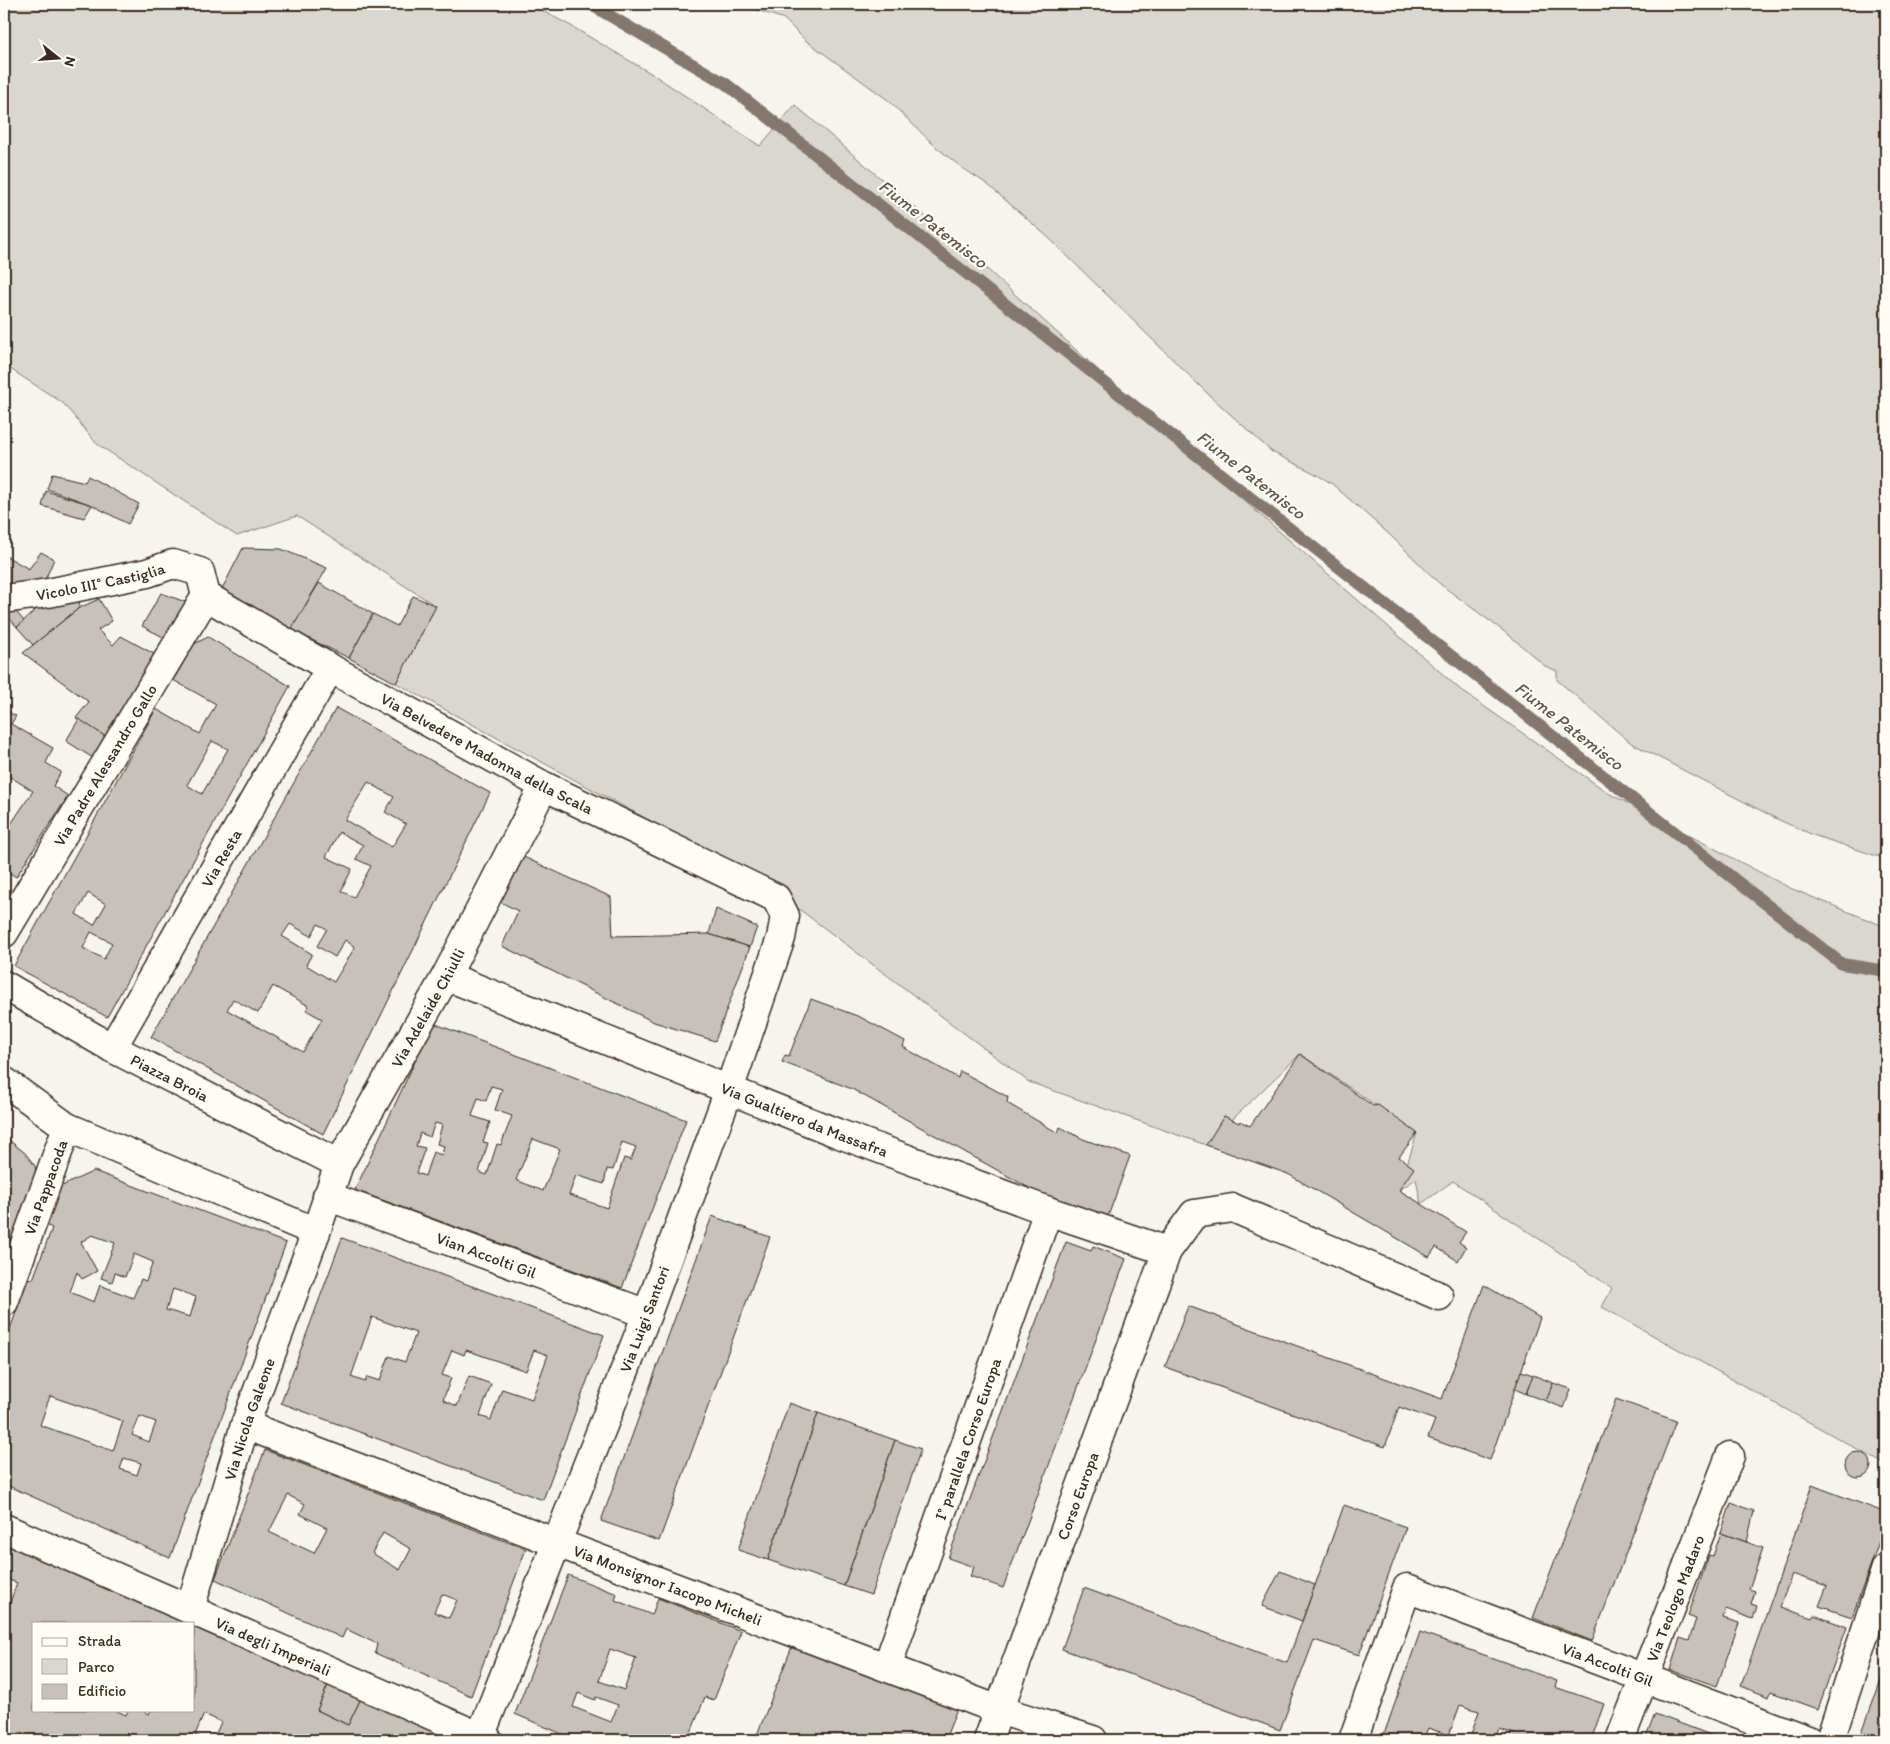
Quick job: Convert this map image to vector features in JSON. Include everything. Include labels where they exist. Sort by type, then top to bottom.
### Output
[{"type":"street","name":"Vicolo III° Castiglia","points":[[4,599],[48,593],[147,573],[174,564],[200,572],[206,596]]},
{"type":"street","name":"Via Belvedere Madonna della Scala","points":[[206,596],[330,668],[544,786],[776,898]]},
{"type":"street","name":"Via Padre Alessandro Gallo","points":[[4,933],[206,596]]},
{"type":"street","name":"Via Resta","points":[[112,1048],[330,668]]},
{"type":"street","name":"Via Adelaide Chiulli","points":[[316,1232],[339,1164],[446,976],[544,786]]},
{"type":"street","name":"Via Luigi Santori","points":[[484,1738],[557,1542],[647,1314],[782,938],[785,916],[776,898]]},
{"type":"street","name":"Via Gualtiero da Massafra","points":[[446,976],[837,1134],[1048,1211],[1168,1251]]},
{"type":"street","name":"Piazza Broia","points":[[4,985],[112,1048],[339,1164]]},
{"type":"street","points":[[4,1081],[66,1127],[316,1232]]},
{"type":"street","name":"Via Pappacoda","points":[[4,1302],[66,1127]]},
{"type":"street","name":"Vian Accolti Gil","points":[[327,1196],[647,1314]]},
{"type":"street","name":"Corso Europa","points":[[988,1740],[1168,1251],[1194,1214],[1233,1208],[1438,1296]]},
{"type":"street","name":"I° parallela Corso Europa","points":[[887,1667],[1048,1211]]},
{"type":"street","name":"Via Nicola Galeone","points":[[190,1608],[245,1425],[316,1232]]},
{"type":"street","name":"Via Monsignor Iacopo Micheli","points":[[245,1425],[999,1710],[1093,1740]]},
{"type":"street","name":"Via Teologo Madaro","points":[[1620,1740],[1730,1456]]},
{"type":"street","name":"Via degli Imperiali","points":[[4,1528],[484,1738]]},
{"type":"street","points":[[1830,1740],[1886,1568]]},
{"type":"street","name":"Via Accolti Gil","points":[[1352,1740],[1407,1588],[1808,1740]]},
{"type":"green space","points":[[4,4],[530,4],[657,77],[760,146],[795,105],[988,270],[1193,456],[1462,691],[1610,794],[1790,888],[1886,927],[1886,1465],[1602,1307],[1612,1288],[1453,1181],[1421,1204],[1416,1179],[1399,1190],[1417,1133],[1300,1054],[1206,1145],[1029,1082],[763,882],[396,683],[436,606],[297,516],[237,536],[97,444],[63,403],[4,365]]},
{"type":"green space","points":[[739,4],[1886,4],[1886,249],[1877,260],[1886,266],[1886,859],[1813,835],[1779,820],[1631,743],[1557,680],[1557,671],[1545,666],[1510,636],[1440,584],[1391,536],[1331,483],[1272,452],[1208,394],[1050,239],[987,184],[961,167],[936,147],[888,100],[805,40],[784,19]]},
{"type":"building","points":[[52,474],[85,482],[88,476],[139,504],[128,524],[92,505],[47,489]]},
{"type":"building","points":[[46,491],[92,505],[84,518],[42,506]]},
{"type":"building","points":[[243,548],[281,549],[327,568],[291,630],[222,589]]},
{"type":"building","points":[[41,552],[54,559],[42,587],[4,594],[4,555],[29,569]]},
{"type":"building","points":[[319,583],[373,614],[349,658],[291,630]]},
{"type":"building","points":[[161,593],[188,603],[167,639],[142,626]]},
{"type":"building","points":[[80,596],[79,608],[33,645],[17,627],[48,598]]},
{"type":"building","points":[[413,596],[436,606],[396,683],[349,658],[373,614],[397,626]]},
{"type":"building","points":[[99,599],[112,621],[98,630],[113,645],[121,636],[156,655],[106,737],[76,718],[89,702],[23,653],[79,608]]},
{"type":"building","points":[[11,606],[24,621],[17,627],[4,612]]},
{"type":"building","points":[[208,637],[290,686],[107,1017],[14,966],[156,709],[200,734],[216,704],[173,680],[194,644]],"holes":[[[212,741],[228,749],[202,794],[187,785]],[[88,893],[106,904],[94,925],[76,914]],[[91,932],[112,943],[104,959],[83,948]]]},
{"type":"building","points":[[336,708],[490,793],[323,1134],[151,1037]],"holes":[[[368,782],[394,797],[385,812],[406,824],[392,847],[345,820]],[[339,832],[363,845],[356,859],[371,866],[354,897],[341,891],[352,869],[326,857]],[[290,924],[311,936],[318,924],[327,929],[317,946],[335,957],[345,940],[355,947],[334,982],[306,965],[312,954],[282,936]],[[273,986],[309,1006],[306,1010],[322,1019],[303,1052],[227,1010],[233,999],[258,1013]]]},
{"type":"building","points":[[4,710],[16,716],[11,724],[53,748],[46,763],[61,772],[53,786],[68,796],[16,877],[4,869],[4,828],[7,830],[33,791],[4,773]]},
{"type":"building","points":[[79,719],[106,737],[93,758],[66,741]]},
{"type":"building","points":[[517,854],[611,897],[613,936],[709,934],[750,947],[715,1041],[654,1022],[502,946],[518,911],[495,899]]},
{"type":"building","points":[[716,909],[757,927],[750,947],[709,934]]},
{"type":"building","points":[[811,999],[860,1017],[905,1041],[903,1047],[958,1078],[960,1071],[1008,1097],[1007,1103],[1058,1133],[1060,1127],[1083,1139],[1130,1156],[1107,1219],[1040,1194],[852,1089],[782,1062],[785,1055],[789,1056]]},
{"type":"building","points":[[433,1023],[686,1120],[622,1288],[355,1190]],"holes":[[[491,1086],[502,1089],[495,1110],[512,1116],[501,1145],[497,1144],[487,1175],[479,1172],[488,1143],[483,1142],[490,1122],[472,1116],[478,1098],[486,1101]],[[435,1123],[442,1125],[437,1144],[444,1146],[442,1155],[433,1152],[425,1176],[416,1173],[425,1148],[416,1146],[420,1133],[430,1137]],[[533,1139],[560,1149],[543,1191],[516,1180]],[[622,1142],[636,1147],[631,1160],[624,1158],[607,1208],[569,1195],[576,1175],[604,1184],[607,1169],[613,1170]]]},
{"type":"building","points":[[1300,1054],[1373,1106],[1378,1105],[1417,1133],[1399,1157],[1414,1168],[1399,1190],[1466,1232],[1459,1242],[1466,1247],[1458,1261],[1436,1247],[1429,1257],[1288,1174],[1206,1145],[1224,1116],[1250,1126]]},
{"type":"building","points":[[4,1136],[25,1153],[35,1166],[36,1173],[4,1268]]},
{"type":"building","points":[[94,1171],[286,1243],[170,1558],[4,1484],[4,1346],[28,1278],[33,1279],[52,1228],[46,1225],[60,1187]],"holes":[[[92,1235],[115,1243],[101,1278],[112,1282],[115,1273],[125,1277],[134,1254],[153,1262],[146,1281],[141,1279],[133,1298],[100,1285],[94,1302],[70,1292],[77,1272],[82,1279],[97,1271],[81,1242]],[[173,1289],[196,1297],[190,1317],[166,1310]],[[50,1396],[123,1421],[113,1451],[40,1425]],[[140,1416],[156,1422],[149,1442],[132,1435]],[[124,1458],[141,1463],[137,1475],[120,1469]]]},
{"type":"building","points":[[712,1216],[770,1237],[659,1541],[601,1521]]},
{"type":"building","points":[[342,1238],[604,1335],[543,1500],[281,1403]],"holes":[[[372,1317],[416,1333],[405,1362],[389,1356],[380,1381],[367,1377],[365,1382],[351,1377]],[[452,1350],[464,1355],[466,1350],[526,1371],[534,1350],[548,1355],[532,1399],[502,1389],[491,1420],[480,1416],[491,1384],[469,1376],[457,1406],[443,1400],[451,1378],[442,1375]]]},
{"type":"building","points":[[1066,1242],[1091,1251],[1093,1246],[1126,1259],[1003,1588],[970,1576],[974,1567],[948,1558]]},
{"type":"building","points":[[1484,1285],[1540,1318],[1490,1460],[1428,1438],[1435,1420],[1399,1407],[1385,1447],[1165,1367],[1188,1306],[1442,1399]]},
{"type":"building","points":[[1521,1371],[1533,1375],[1526,1394],[1515,1389]]},
{"type":"building","points":[[1533,1375],[1553,1383],[1546,1401],[1526,1394]]},
{"type":"building","points":[[1553,1383],[1571,1389],[1564,1408],[1546,1401]]},
{"type":"building","points":[[1616,1399],[1676,1421],[1592,1641],[1533,1618]]},
{"type":"building","points":[[789,1403],[818,1413],[768,1560],[738,1550]]},
{"type":"building","points":[[818,1413],[895,1440],[844,1586],[768,1560]]},
{"type":"building","points":[[895,1440],[921,1449],[871,1595],[844,1586]]},
{"type":"building","points":[[265,1450],[526,1549],[471,1696],[375,1653],[377,1644],[346,1629],[342,1638],[215,1579]],"holes":[[[288,1495],[305,1504],[300,1514],[327,1528],[314,1553],[269,1532]],[[383,1533],[411,1549],[400,1570],[372,1553]],[[442,1594],[457,1600],[449,1618],[434,1612]]]},
{"type":"building","points":[[1858,1452],[1867,1456],[1871,1465],[1867,1474],[1858,1478],[1849,1474],[1845,1465],[1849,1456]]},
{"type":"building","points":[[1812,1485],[1886,1513],[1886,1522],[1852,1617],[1819,1606],[1827,1586],[1792,1574],[1780,1607],[1812,1618],[1814,1615],[1847,1627],[1818,1709],[1771,1692],[1769,1697],[1741,1686]]},
{"type":"building","points":[[1731,1503],[1754,1511],[1747,1542],[1721,1533]]},
{"type":"building","points":[[1344,1505],[1406,1527],[1359,1655],[1314,1640],[1280,1730],[1062,1649],[1084,1588],[1287,1663]]},
{"type":"building","points":[[1721,1533],[1763,1548],[1749,1589],[1755,1591],[1751,1604],[1757,1606],[1753,1619],[1726,1609],[1723,1618],[1739,1623],[1717,1686],[1670,1670],[1680,1638],[1689,1641],[1696,1619],[1688,1616],[1709,1555],[1713,1556]]},
{"type":"building","points":[[4,1537],[193,1622],[32,1622],[32,1712],[119,1712],[126,1715],[127,1712],[145,1712],[149,1714],[150,1712],[195,1712],[195,1623],[329,1683],[317,1710],[348,1725],[361,1698],[456,1740],[213,1740],[221,1722],[204,1714],[195,1735],[207,1740],[4,1740],[4,1619],[17,1583],[4,1578]]},
{"type":"building","points":[[1280,1571],[1315,1585],[1302,1621],[1262,1606]]},
{"type":"building","points":[[568,1575],[617,1594],[615,1600],[652,1615],[658,1598],[741,1631],[714,1700],[705,1697],[688,1740],[576,1740],[515,1714]],"holes":[[[610,1649],[636,1658],[624,1690],[599,1681]],[[578,1693],[595,1700],[596,1697],[618,1705],[611,1722],[573,1707]]]},
{"type":"building","points":[[1420,1632],[1557,1681],[1555,1687],[1604,1704],[1591,1740],[1513,1740],[1515,1734],[1499,1729],[1494,1740],[1475,1740],[1470,1738],[1479,1711],[1460,1705],[1449,1735],[1428,1728],[1423,1740],[1382,1740]]},
{"type":"building","points":[[793,1644],[959,1703],[945,1740],[845,1740],[835,1736],[833,1740],[755,1740]]},
{"type":"building","points":[[1886,1666],[1886,1740],[1866,1740],[1860,1738]]},
{"type":"building","points":[[329,1683],[361,1698],[348,1725],[317,1710]]},
{"type":"building","points":[[1655,1714],[1724,1740],[1645,1740]]},
{"type":"building","points":[[1032,1733],[1051,1740],[1030,1740]]},
{"type":"waterway","name":"Fiume Patemisco","points":[[590,4],[726,84],[1842,964],[1886,971]]}]
